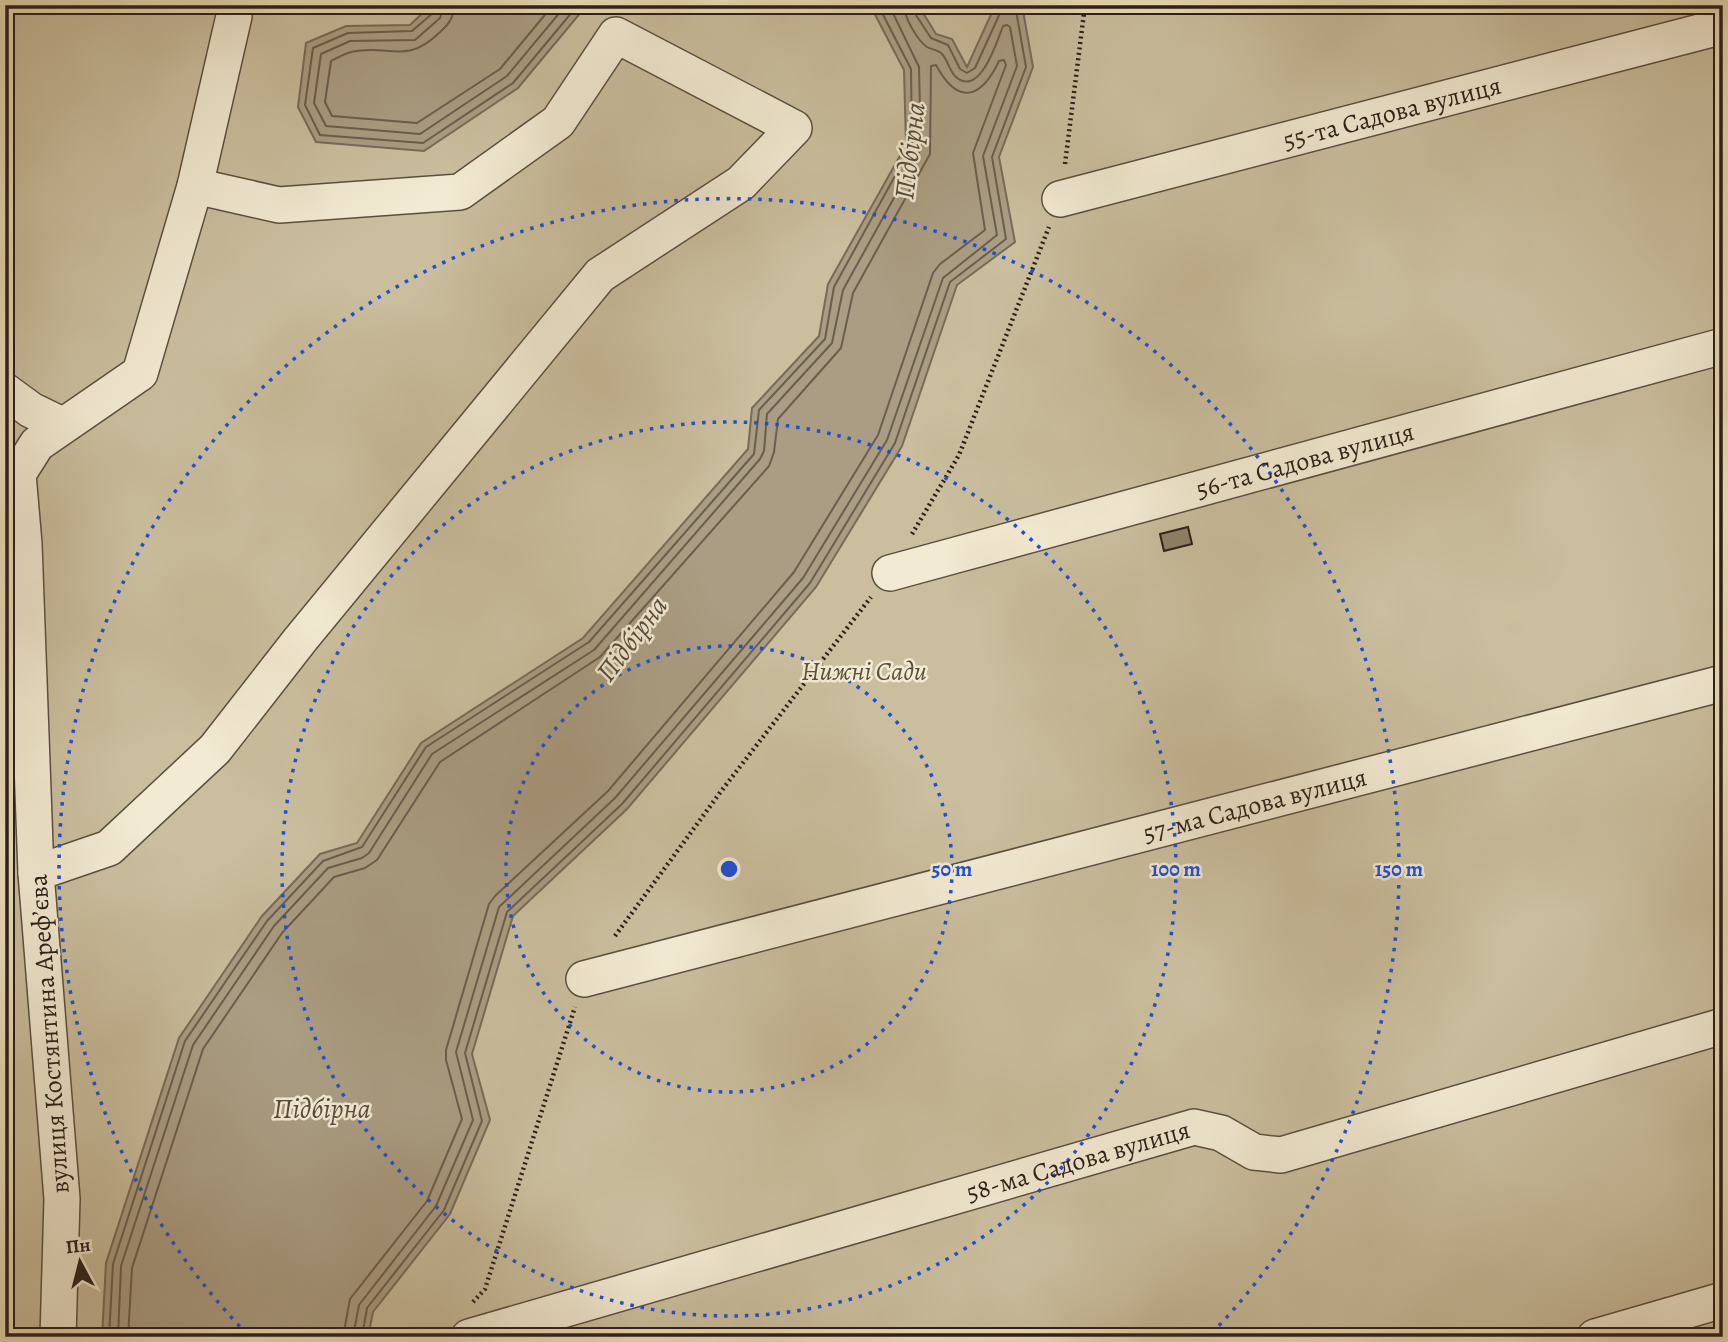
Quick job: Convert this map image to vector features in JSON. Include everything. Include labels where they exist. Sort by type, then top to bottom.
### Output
[{"type":"street","points":[[5,391],[31,410],[50,435],[140,373],[195,186],[234,16],[234,5]]},
{"type":"street","name":"55-та Садова вулиця","points":[[1060,199],[1723,26]]},
{"type":"street","points":[[36,873],[109,848],[215,749],[300,640],[600,275],[741,183],[794,128],[615,35],[558,122],[460,192],[279,205],[195,186]]},
{"type":"street","name":"56-та Садова вулиця","points":[[890,573],[1723,346]]},
{"type":"street","name":"вулиця Костянтина Арефʼєва","points":[[50,435],[18,474],[24,544],[36,873],[62,1199],[58,1337]]},
{"type":"street","name":"57-ма Садова вулиця","points":[[584,979],[1723,683]]},
{"type":"street","name":"58-ма Садова вулиця","points":[[468,1322],[1194,1127],[1221,1133],[1255,1152],[1281,1155],[1723,1026]]},
{"type":"street","points":[[1595,1337],[1723,1300]]},
{"type":"path","points":[[468,1322],[485,1289],[584,979],[722,790],[890,573],[959,455],[1060,199],[1085,5]]},
{"type":"green space","name":"Нижні Сади","points":[[5,5],[1723,5],[1723,1337],[5,1337]]},
{"type":"water","points":[[431,5],[587,5],[518,88],[424,151],[316,142],[298,107],[306,43],[346,26],[410,25]]},
{"type":"water","name":"Підбірна","points":[[870,5],[921,5],[920,8],[936,34],[952,39],[967,67],[993,5],[1022,5],[1033,67],[999,157],[1015,242],[957,285],[902,446],[816,587],[627,809],[513,916],[472,1054],[490,1120],[450,1214],[373,1312],[368,1337],[102,1337],[106,1263],[179,1038],[262,916],[320,854],[357,843],[421,743],[583,638],[748,449],[752,408],[819,336],[828,284],[906,145],[904,70]]},
{"type":"building","points":[[1188,527],[1192,544],[1164,551],[1160,534]]}]
